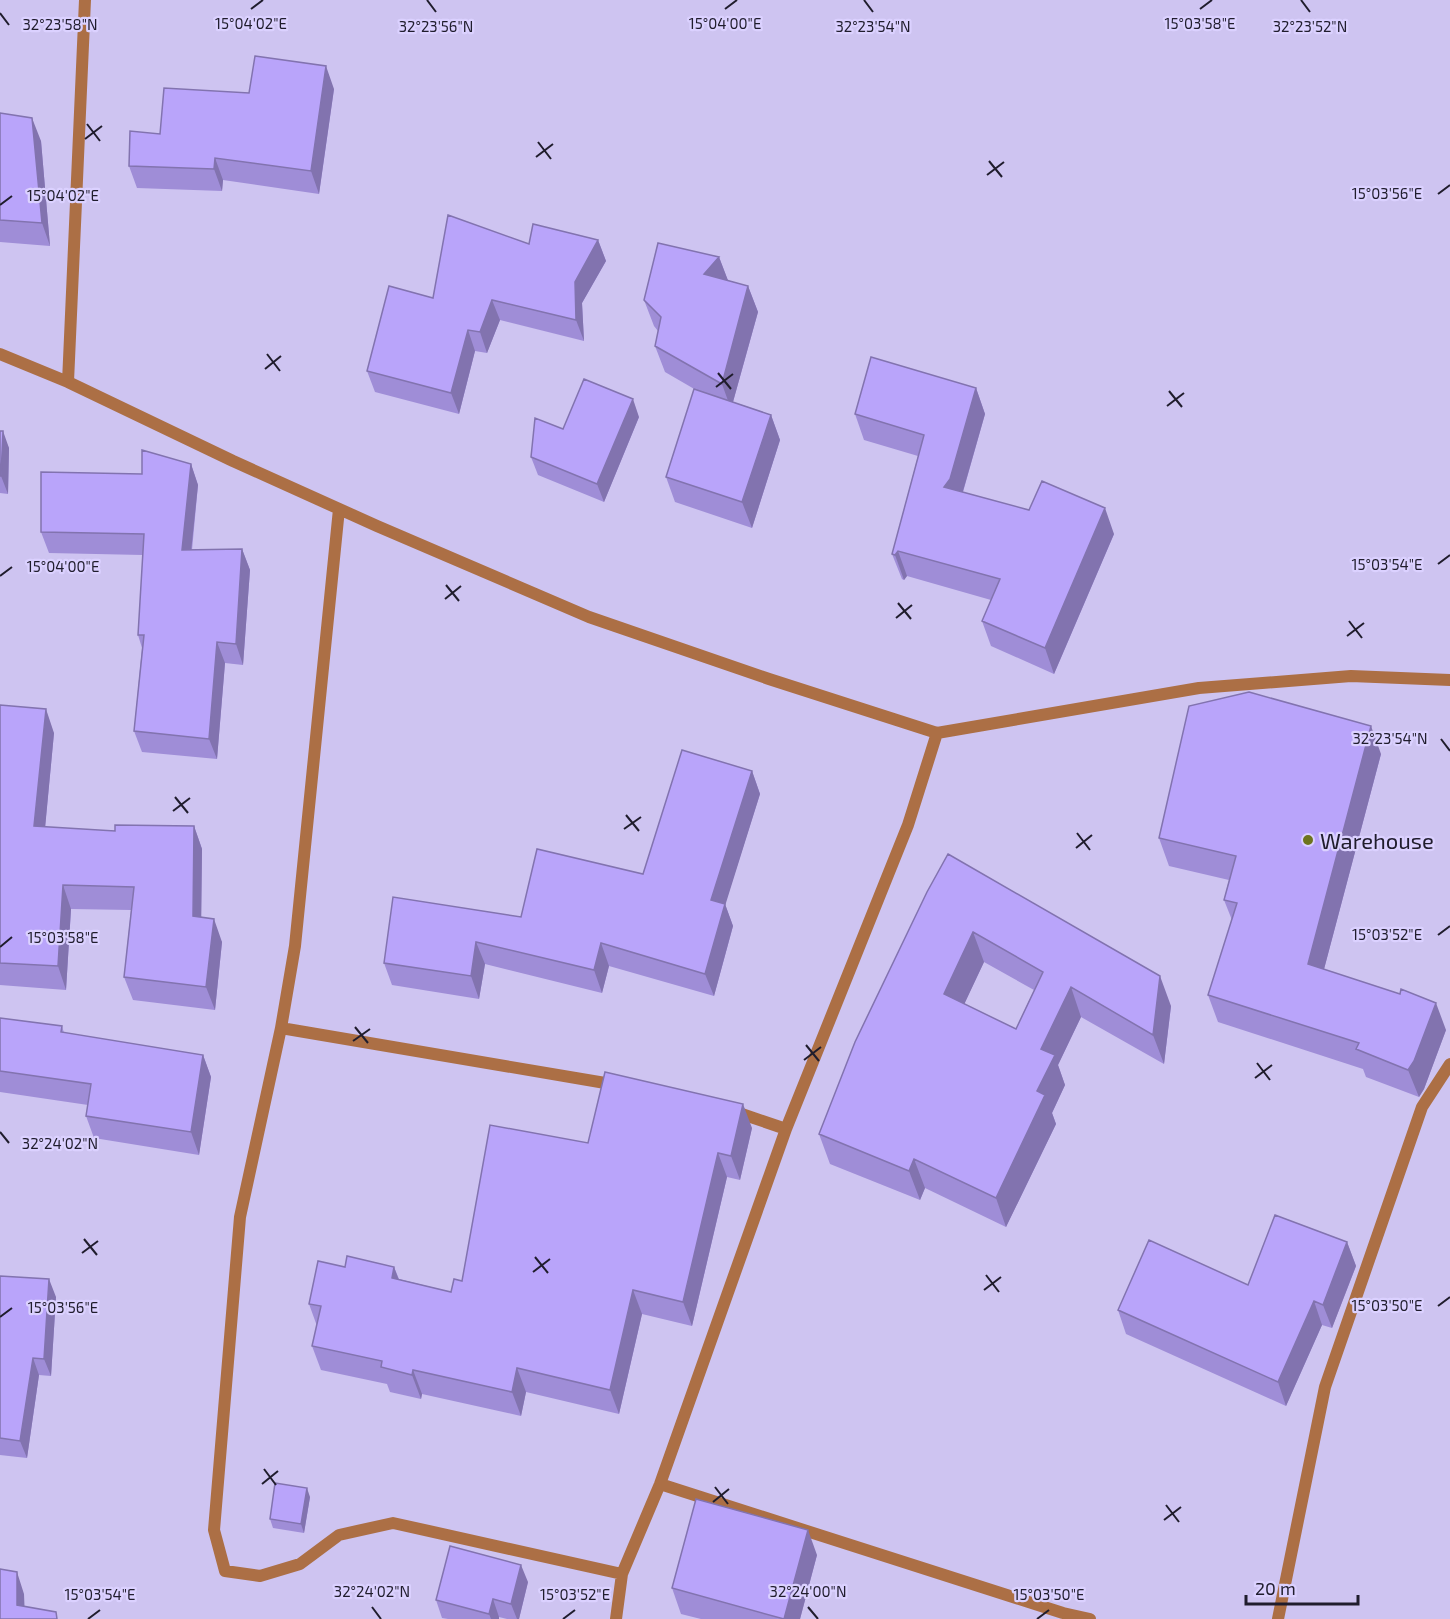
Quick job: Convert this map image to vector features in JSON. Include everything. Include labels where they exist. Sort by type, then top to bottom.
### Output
[{"type":"street","points":[[68,382],[85,0]]},
{"type":"street","points":[[0,354],[68,382],[339,510],[589,617],[769,679],[937,733],[1199,688],[1351,676],[1450,680]]},
{"type":"street","points":[[339,510],[295,946],[281,1028],[240,1217],[214,1530],[225,1571],[260,1576],[300,1564],[339,1535],[393,1523],[622,1574]]},
{"type":"street","points":[[616,1619],[622,1574],[660,1484],[786,1129],[908,825],[937,733]]},
{"type":"street","points":[[281,1028],[628,1086]]},
{"type":"street","points":[[1278,1619],[1326,1387],[1422,1107],[1450,1064]]},
{"type":"street","points":[[721,1107],[786,1129]]},
{"type":"street","points":[[660,1484],[1063,1613],[1090,1619]]},
{"type":"building","points":[[255,56],[326,66],[311,171],[215,158],[214,169],[129,166],[130,131],[160,134],[164,88],[249,93]]},
{"type":"building","points":[[0,113],[32,118],[42,223],[0,220]]},
{"type":"building","points":[[448,215],[529,244],[533,224],[598,240],[575,282],[576,320],[492,300],[480,332],[468,330],[451,393],[367,371],[389,286],[433,298]]},
{"type":"building","points":[[658,243],[719,257],[704,274],[748,286],[722,384],[655,346],[661,317],[644,300]]},
{"type":"building","points":[[871,357],[976,388],[950,479],[944,487],[1029,510],[1042,481],[1105,508],[1045,648],[982,621],[1000,579],[898,551],[895,555],[892,554],[924,435],[855,414]]},
{"type":"building","points":[[584,379],[633,399],[597,484],[531,457],[535,418],[563,429]]},
{"type":"building","points":[[694,389],[771,415],[742,502],[666,477]]},
{"type":"building","points":[[0,431],[3,431],[1,476],[0,476]]},
{"type":"building","points":[[142,450],[191,464],[182,550],[242,549],[236,644],[217,642],[209,739],[134,731],[144,635],[138,635],[144,534],[41,532],[41,472],[142,474]]},
{"type":"building","points":[[1249,692],[1371,726],[1308,964],[1400,994],[1401,989],[1436,1003],[1414,1061],[1408,1070],[1356,1049],[1359,1043],[1208,995],[1237,903],[1224,900],[1236,856],[1159,838],[1189,706]]},
{"type":"building","points":[[0,705],[46,709],[34,826],[115,831],[115,825],[194,826],[193,916],[214,919],[206,987],[124,977],[134,887],[63,885],[58,966],[0,963]]},
{"type":"building","points":[[682,750],[752,771],[711,900],[725,904],[705,974],[601,943],[594,970],[476,942],[471,976],[384,963],[393,897],[521,917],[537,849],[643,874]]},
{"type":"building","points":[[948,854],[1160,976],[1153,1035],[1071,987],[1041,1049],[1055,1055],[1037,1091],[1045,1095],[996,1198],[914,1159],[909,1171],[819,1134],[855,1042],[927,892]],"holes":[[[973,932],[1043,972],[1016,1029],[944,994]]]},
{"type":"building","points":[[0,1018],[62,1026],[61,1032],[203,1055],[191,1132],[86,1116],[91,1084],[0,1071]]},
{"type":"building","points":[[605,1072],[743,1104],[731,1156],[718,1153],[683,1302],[633,1290],[610,1390],[517,1368],[512,1392],[413,1370],[412,1375],[381,1367],[382,1361],[312,1346],[321,1306],[309,1304],[318,1261],[345,1267],[347,1256],[394,1267],[392,1278],[451,1292],[454,1279],[462,1281],[490,1125],[588,1143]]},
{"type":"building","points":[[1275,1215],[1347,1242],[1323,1305],[1314,1301],[1278,1382],[1118,1310],[1149,1240],[1248,1285]]},
{"type":"building","points":[[0,1276],[49,1279],[44,1359],[33,1358],[20,1441],[0,1438]]},
{"type":"building","points":[[275,1483],[307,1488],[301,1524],[270,1519]]},
{"type":"building","points":[[696,1499],[808,1530],[784,1619],[672,1588]]},
{"type":"building","points":[[450,1546],[521,1565],[511,1604],[493,1599],[489,1614],[436,1600]]},
{"type":"building","points":[[0,1569],[17,1572],[17,1605],[56,1612],[57,1619],[0,1619]]},
{"type":"place","name":"Warehouse","points":[[1308,840]]}]
